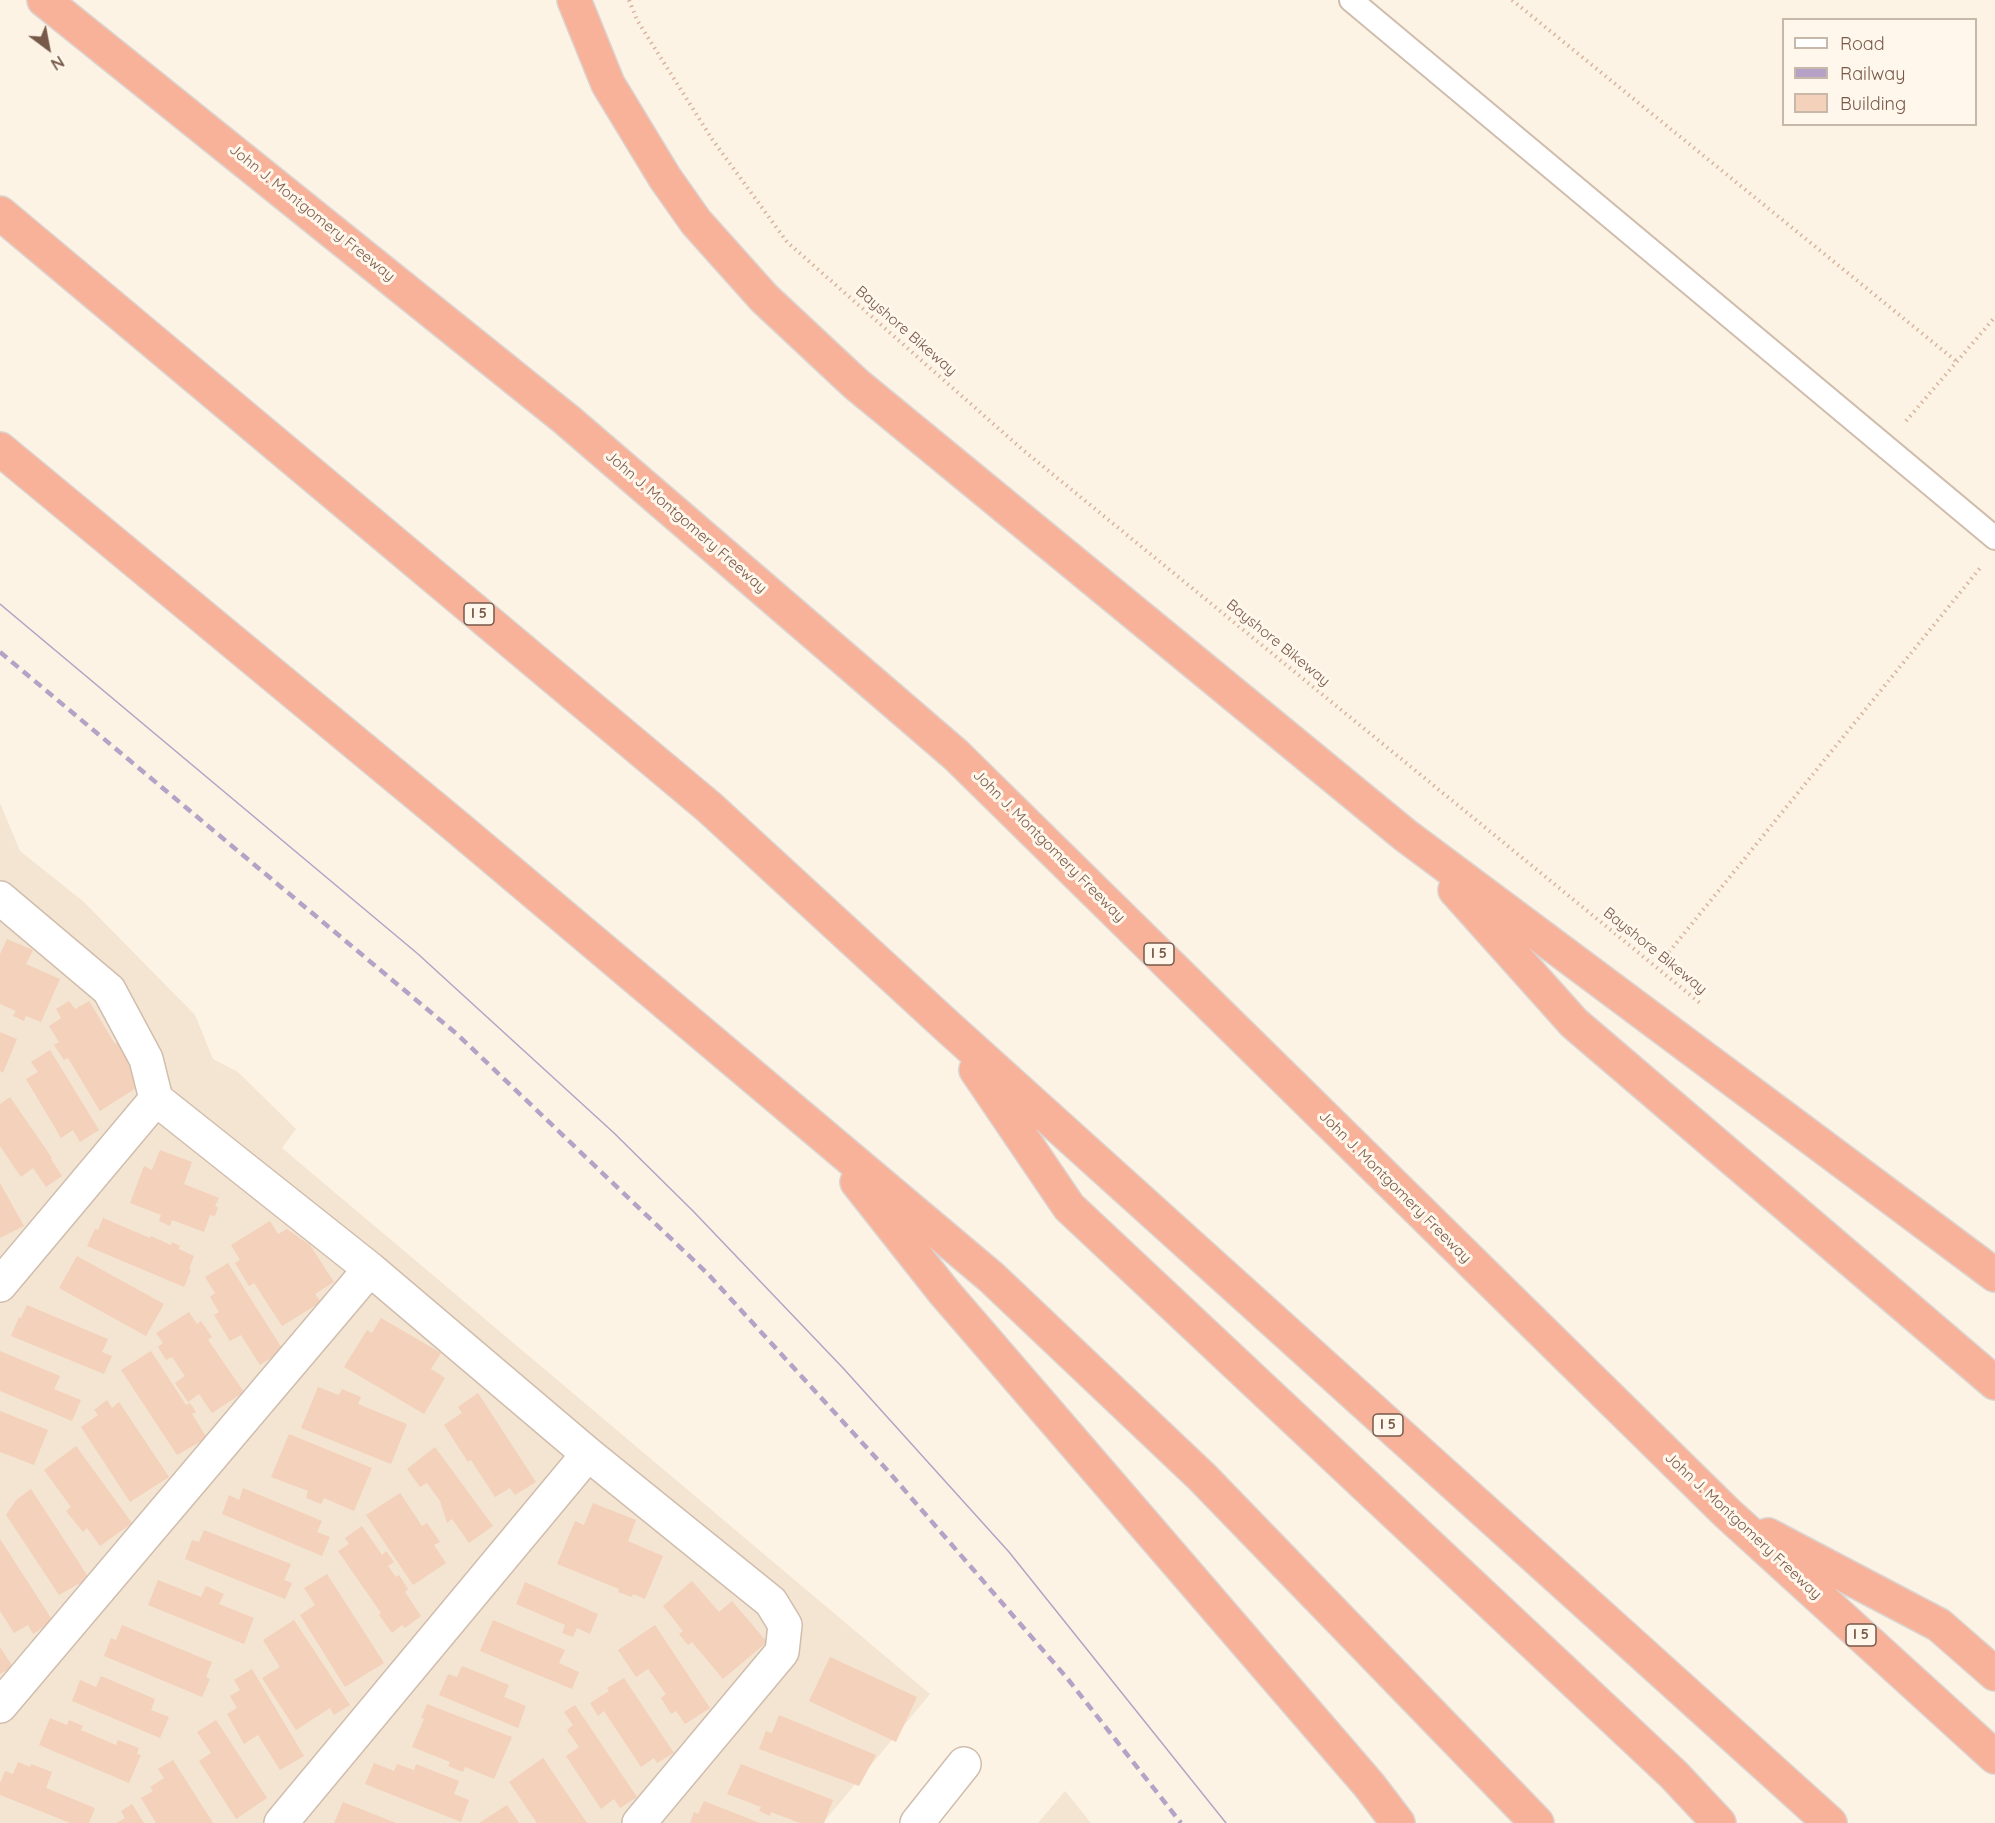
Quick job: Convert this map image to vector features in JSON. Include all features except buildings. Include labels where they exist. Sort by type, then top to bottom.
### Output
[{"type":"highway","name":"John J. Montgomery Freeway","points":[[44,0],[567,420],[956,754],[1727,1513],[1995,1757]]},
{"type":"highway","points":[[574,0],[608,84],[665,178],[696,222],[764,298],[856,384],[1405,835],[1995,1275]]},
{"type":"highway","name":"I 5","points":[[0,213],[709,807],[947,1026],[1830,1823]]},
{"type":"highway","points":[[0,449],[457,827],[991,1277],[1193,1469],[1537,1823]]},
{"type":"highway","points":[[1405,835],[1574,1023],[1995,1383]]},
{"type":"highway","points":[[947,1026],[1070,1207],[1674,1775],[1719,1823]]},
{"type":"highway","points":[[812,1127],[944,1292],[1369,1785],[1398,1823]]},
{"type":"highway","points":[[1727,1513],[1939,1625],[1995,1674]]},
{"type":"street","points":[[0,898],[109,990],[146,1059],[156,1099],[370,1269],[588,1454],[771,1602],[786,1625],[782,1652],[639,1823]]},
{"type":"street","points":[[0,1284],[156,1099]]},
{"type":"street","points":[[0,1706],[370,1269]]},
{"type":"street","points":[[281,1823],[588,1454]]},
{"type":"street","points":[[917,1823],[964,1764]]},
{"type":"lane","points":[[1351,0],[1995,538]]},
{"type":"path","name":"Bayshore Bikeway","points":[[629,0],[637,20],[712,139],[787,242],[1023,450],[1704,1006]]},
{"type":"path","points":[[1512,0],[1956,361]]},
{"type":"path","points":[[1884,446],[1995,316]]},
{"type":"path","points":[[1669,952],[1980,567]]},
{"type":"shaded area","points":[[0,803],[20,851],[84,902],[195,1015],[213,1059],[238,1072],[296,1129],[282,1148],[930,1694],[823,1823],[0,1823]]},
{"type":"shaded area","points":[[1065,1791],[1091,1823],[1038,1823]]},
{"type":"tram line","points":[[0,604],[418,954],[614,1133],[693,1211],[843,1368],[1009,1552],[1226,1823]]},
{"type":"railway","points":[[0,652],[458,1035],[708,1274],[888,1471],[1067,1678],[1181,1823]]}]
